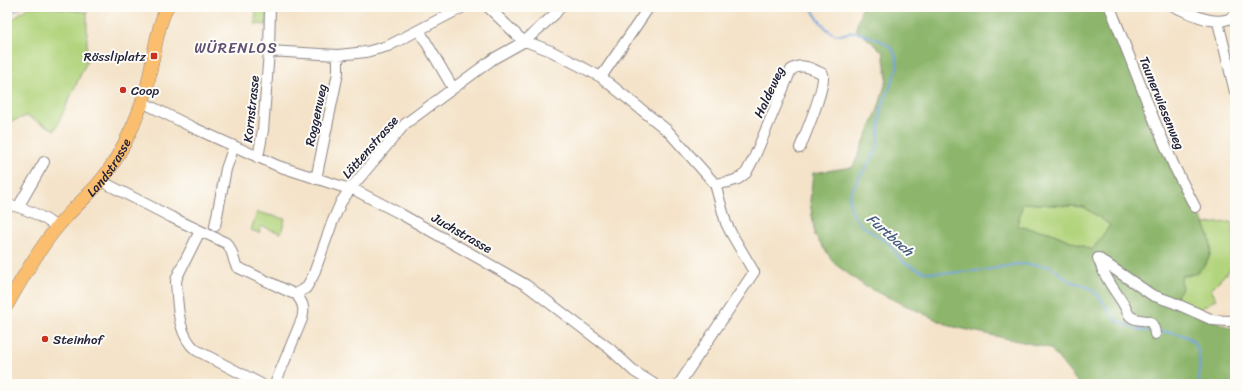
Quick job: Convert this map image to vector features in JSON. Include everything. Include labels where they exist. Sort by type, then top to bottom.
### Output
[{"type":"main road","name":"Landstrasse","points":[[7,305],[34,259],[57,227],[101,181],[114,162],[142,102],[160,23],[167,7]]},
{"type":"street","name":"Kornstrasse","points":[[257,158],[263,130],[269,51],[270,7]]},
{"type":"street","points":[[269,51],[338,56],[366,52],[388,46],[463,7]]},
{"type":"street","points":[[488,7],[520,38],[551,51],[601,77],[668,131],[715,184],[726,223],[754,272],[679,384]]},
{"type":"street","name":"Lättenstrasse","points":[[296,294],[306,288],[313,276],[341,202],[351,188],[406,124],[493,59],[525,41],[555,14],[560,7]]},
{"type":"street","points":[[601,77],[649,7]]},
{"type":"street","name":"Taunerwiesenweg","points":[[1110,7],[1171,160],[1195,207]]},
{"type":"street","points":[[1175,7],[1218,22],[1228,20],[1235,15]]},
{"type":"street","points":[[1218,22],[1219,32],[1235,92]]},
{"type":"street","points":[[418,30],[453,88]]},
{"type":"street","name":"Roggenweg","points":[[316,178],[338,73],[338,56]]},
{"type":"street","name":"Haldeweg","points":[[715,184],[738,179],[746,173],[754,158],[791,70],[795,67],[802,66],[823,74],[824,78],[800,148]]},
{"type":"street","name":"Juchstrasse","points":[[142,102],[257,158],[343,187],[351,188],[412,220],[526,285],[610,349],[635,372],[654,384]]},
{"type":"street","points":[[215,226],[226,169],[234,146]]},
{"type":"street","points":[[20,206],[44,162]]},
{"type":"street","points":[[101,181],[226,243],[232,250],[235,263],[241,269],[296,294],[301,299],[304,309],[302,318],[275,384]]},
{"type":"street","points":[[7,204],[20,206],[37,214],[57,227]]},
{"type":"street","points":[[200,231],[177,277],[176,282],[180,321],[184,335],[191,346],[196,350],[261,384]]},
{"type":"street","points":[[1155,331],[1152,323],[1131,317],[1106,277],[1098,258],[1152,295],[1213,320],[1235,320]]},
{"type":"green space","points":[[28,7],[44,7],[87,12],[87,61],[55,130],[27,116],[7,123],[7,24]]},
{"type":"green space","points":[[256,7],[268,7],[267,25],[255,24]]},
{"type":"green space","points":[[862,7],[1110,7],[1195,207],[1209,236],[1210,251],[1208,259],[1204,266],[1197,272],[1181,276],[1182,289],[1172,302],[1235,330],[1235,384],[1079,384],[1050,348],[950,326],[866,287],[835,264],[815,236],[810,201],[813,173],[853,167],[878,109],[887,78],[883,52],[856,29]],"holes":[[[1023,203],[1084,207],[1110,225],[1092,250],[1049,232],[1017,226]]]},
{"type":"green space","points":[[1023,203],[1084,207],[1110,225],[1092,250],[1049,232],[1016,226]]},
{"type":"green space","points":[[257,212],[285,219],[281,233],[261,226],[259,233],[251,230]]},
{"type":"green space","points":[[1231,222],[1235,239],[1235,264],[1211,289],[1216,299],[1196,312],[1172,302],[1181,276],[1191,275],[1199,271],[1208,261],[1211,248],[1209,236],[1204,224]]},
{"type":"waterway","name":"Furtbach","points":[[7,15],[21,7]]},
{"type":"waterway","name":"Furtbach","points":[[811,7],[819,21],[827,29],[841,35],[856,32],[879,40],[891,47],[897,60],[897,69],[881,109],[878,146],[872,159],[859,177],[849,196],[851,209],[860,224],[889,244],[903,262],[926,272],[948,273],[985,270],[1018,264],[1050,266],[1068,280],[1092,289],[1116,320],[1133,328],[1151,332]]},
{"type":"waterway","name":"Furtbach","points":[[1158,332],[1169,332],[1182,335],[1187,337],[1196,345],[1199,354],[1200,384]]},
{"type":"place","name":"Rössliplatz","points":[[154,56]]},
{"type":"place","name":"Coop","points":[[123,90]]},
{"type":"place","name":"Steinhof","points":[[45,339]]},
{"type":"district","name":"WÜRENLOS","points":[[236,48]]}]
